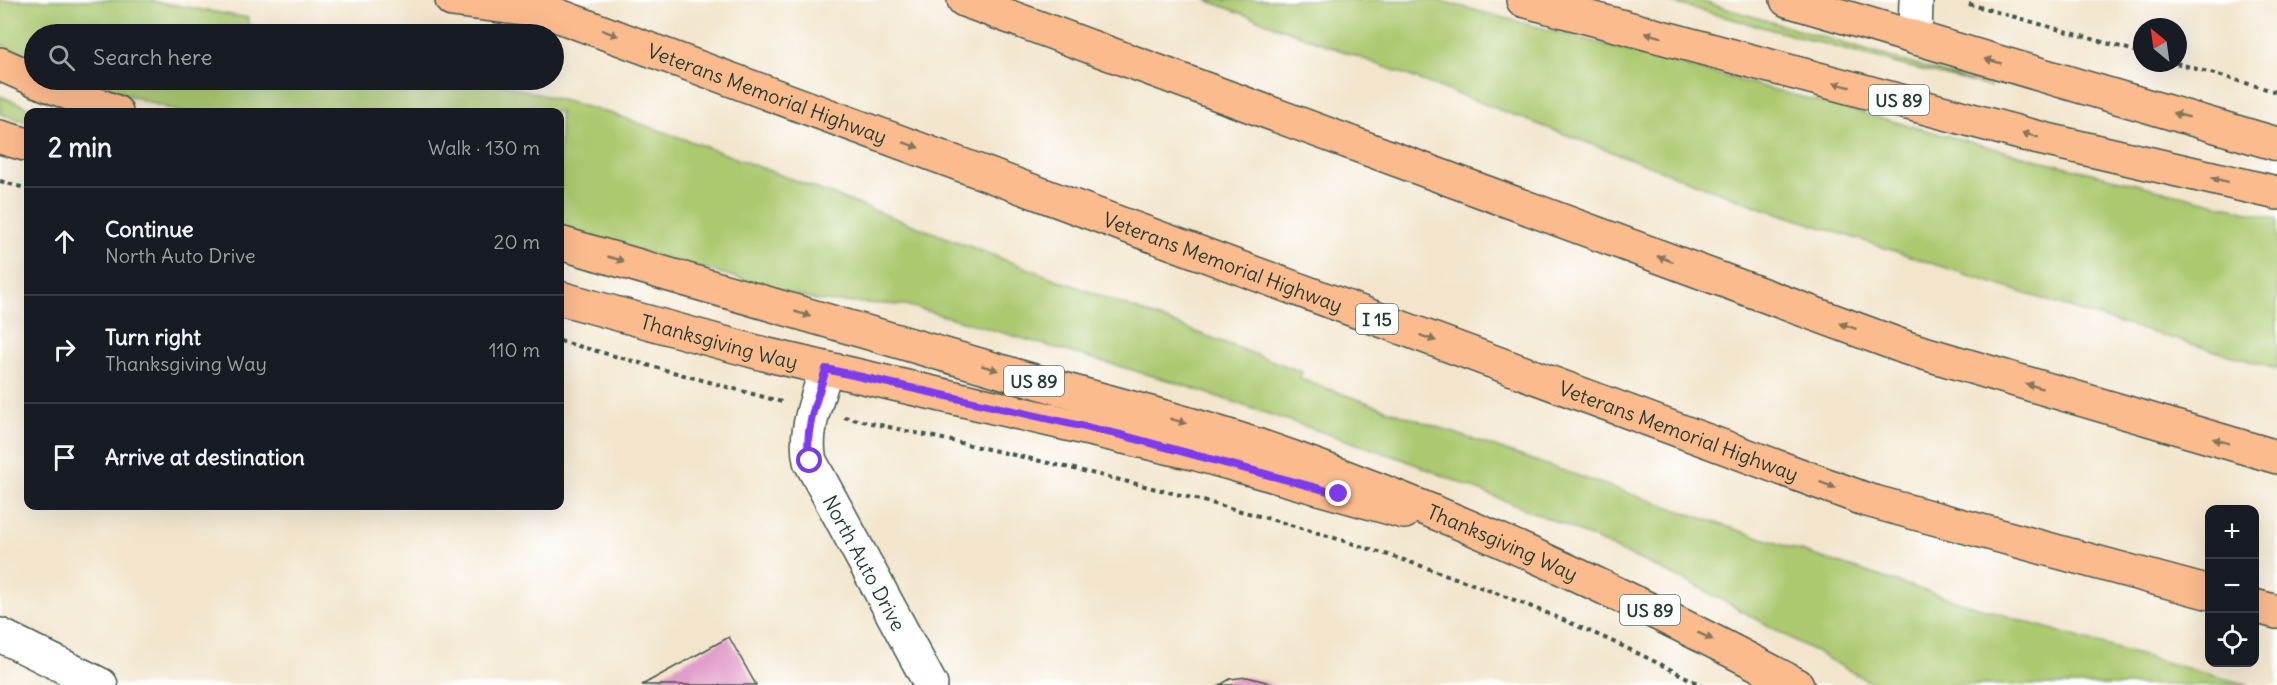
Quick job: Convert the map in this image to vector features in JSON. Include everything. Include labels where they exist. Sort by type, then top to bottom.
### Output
[{"type":"main road","points":[[452,0],[555,13]]},
{"type":"main road","name":"Veterans Memorial Highway","points":[[516,0],[1867,500],[2205,592]]},
{"type":"main road","points":[[964,0],[1907,348],[2277,457]]},
{"type":"main road","name":"US 89","points":[[1523,0],[2039,138],[2277,193]]},
{"type":"main road","points":[[1786,0],[2277,144]]},
{"type":"main road","points":[[63,90],[106,108]]},
{"type":"main road","points":[[0,137],[24,144]]},
{"type":"main road","name":"US 89","points":[[564,244],[1213,431],[1395,496],[1500,540]]},
{"type":"main road","name":"Thanksgiving Way","points":[[564,299],[665,328],[826,369],[1197,454],[1500,540],[1721,644],[1797,685]]},
{"type":"main road","points":[[2259,607],[2277,612]]},
{"type":"street","points":[[1915,38],[1916,0]]},
{"type":"street","name":"North Auto Drive","points":[[826,369],[814,411],[807,448],[810,461],[931,685]]},
{"type":"street","points":[[0,635],[101,685]]},
{"type":"path","points":[[1969,4],[2133,50]]},
{"type":"path","points":[[2187,66],[2277,92]]},
{"type":"path","points":[[0,181],[24,188]]},
{"type":"path","points":[[564,342],[814,411],[1129,481],[1267,517],[1401,559],[1502,596],[1605,639],[1701,685]]},
{"type":"green space","points":[[0,0],[147,0],[248,18],[248,24],[24,24],[24,55],[0,44]]},
{"type":"green space","points":[[1206,0],[1437,0],[2027,157],[2277,219],[2277,369],[2082,312],[1762,208]]},
{"type":"green space","points":[[1663,0],[1697,0],[1991,87],[1897,64]]},
{"type":"green space","points":[[113,90],[523,90],[613,114],[701,145],[1302,372],[1300,379],[1654,502],[1890,580],[2009,617],[2249,685],[1875,685],[1699,587],[1562,524],[1402,459],[1174,382],[906,305],[819,301],[564,229],[564,108],[167,108]]},
{"type":"green space","points":[[0,96],[30,108],[24,108],[24,121],[0,114]]},
{"type":"building","points":[[729,637],[756,685],[642,685]]},
{"type":"building","points":[[1247,677],[1276,685],[1220,685],[1230,679]]},
{"type":"route","points":[[810,461],[807,448],[826,369],[1121,435],[1339,494]]}]
